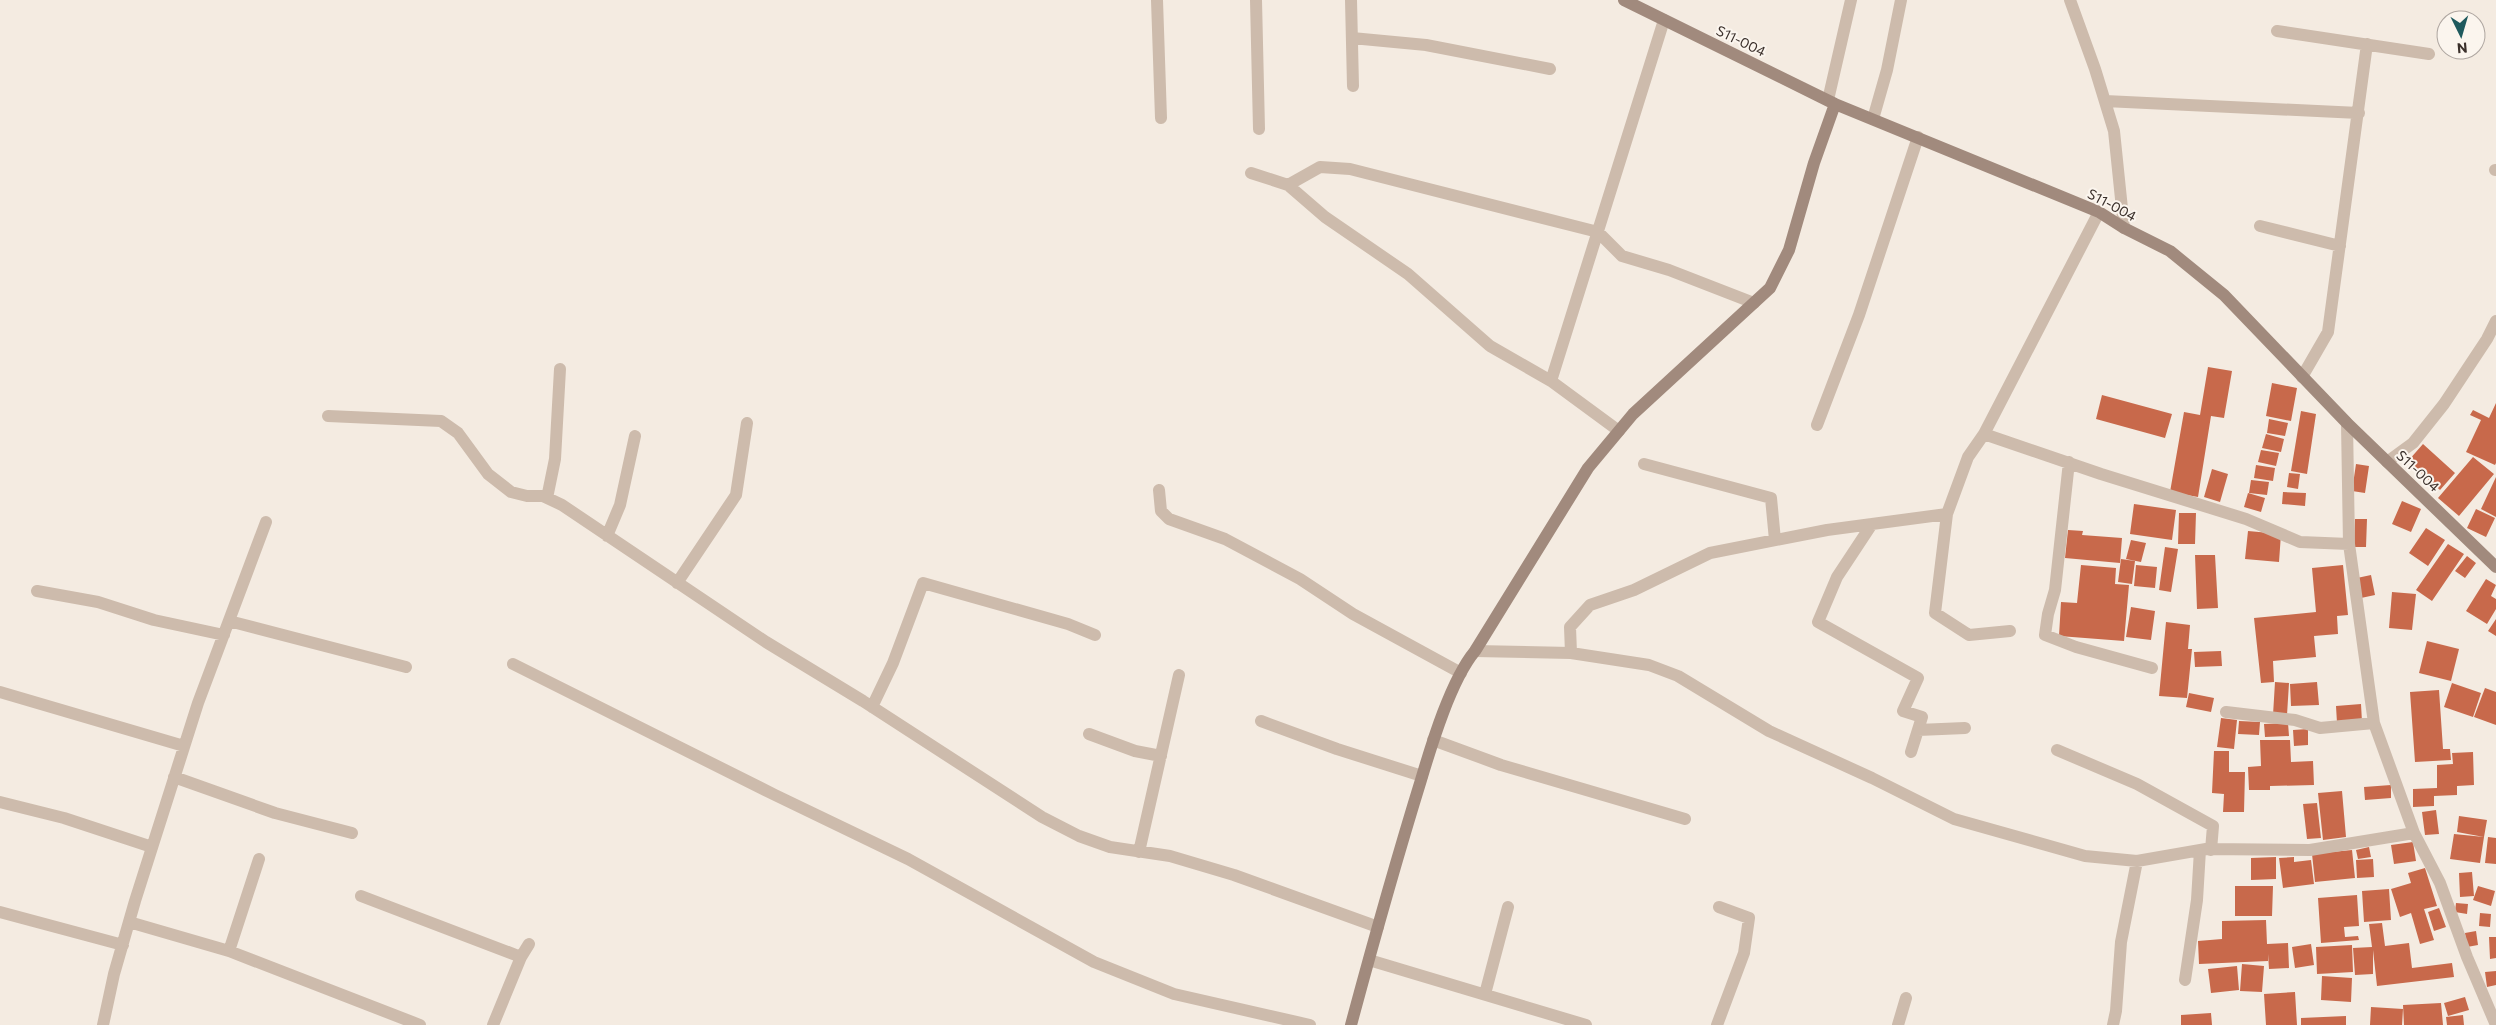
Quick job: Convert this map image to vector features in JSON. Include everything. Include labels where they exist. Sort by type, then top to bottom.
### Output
[{"type":"street","points":[[1157,0],[1161,118]]},
{"type":"street","points":[[1256,0],[1259,129]]},
{"type":"street","points":[[1352,0],[1352,86]]},
{"type":"street","name":"S11-004","points":[[1624,0],[1832,102],[2099,212],[2124,228],[2170,251],[2224,295],[2347,423],[2496,567]]},
{"type":"street","points":[[1350,1025],[1433,740],[1460,673],[1588,468],[1633,414],[1770,288],[1789,250],[1832,102],[1851,0]]},
{"type":"street","points":[[1873,119],[1887,70],[1901,0]]},
{"type":"street","points":[[2070,0],[2114,131],[2124,228]]},
{"type":"street","points":[[1551,381],[1664,20]]},
{"type":"street","points":[[2277,31],[2429,54]]},
{"type":"street","points":[[1352,38],[1426,45],[1550,69]]},
{"type":"street","points":[[2302,377],[2328,332],[2366,44]]},
{"type":"street","points":[[2105,101],[2358,113]]},
{"type":"street","points":[[1817,425],[1859,315],[1918,137]]},
{"type":"street","points":[[1288,185],[1320,167],[1350,168],[1598,232],[1622,256],[1669,270],[1754,303]]},
{"type":"street","points":[[1251,173],[1288,185],[1325,218],[1408,274],[1490,346],[1551,381],[1620,431]]},
{"type":"street","points":[[2010,631],[1969,635],[1935,613],[1947,514],[1968,457],[1984,434],[2099,212]]},
{"type":"street","points":[[2260,226],[2340,246]]},
{"type":"street","points":[[2386,462],[2413,443],[2444,404],[2487,339],[2496,321]]},
{"type":"street","points":[[547,498],[555,459],[560,369]]},
{"type":"street","points":[[328,416],[441,421],[458,433],[488,474],[511,492],[547,498],[562,505],[766,642],[872,706],[1042,817],[1079,836],[1110,847],[1170,856],[1234,875],[1378,927]]},
{"type":"street","points":[[677,583],[736,495],[747,423]]},
{"type":"street","points":[[2347,423],[2349,544],[2374,723],[2414,833],[2440,883],[2467,957],[2496,1025]]},
{"type":"street","points":[[1984,434],[2246,519],[2300,542],[2349,544]]},
{"type":"street","points":[[607,536],[620,505],[635,436]]},
{"type":"street","points":[[2069,462],[2055,590],[2048,614],[2045,635],[2076,647],[2152,668]]},
{"type":"street","points":[[1644,464],[1770,498],[1776,540]]},
{"type":"street","points":[[1159,490],[1161,511],[1169,519],[1224,539],[1300,579],[1353,614],[1460,673]]},
{"type":"street","points":[[1571,653],[1570,627],[1590,605],[1634,590],[1710,553],[1872,524],[1947,514]]},
{"type":"street","points":[[104,1025],[122,945],[174,777],[266,522]]},
{"type":"street","points":[[1872,524],[1838,577],[1818,622],[1918,678],[1902,711],[1922,717],[1911,752]]},
{"type":"street","points":[[872,706],[893,663],[923,584],[1068,624],[1095,635]]},
{"type":"street","points":[[37,591],[98,602],[154,620],[224,635]]},
{"type":"street","points":[[229,622],[406,667]]},
{"type":"street","points":[[1474,651],[1571,653],[1648,665],[1678,676],[1769,730],[1954,819],[2085,856],[2136,861],[2205,850],[2310,850],[2414,833]]},
{"type":"street","points":[[513,664],[775,796],[908,859],[1094,962],[1174,994],[1310,1025]]},
{"type":"street","points":[[1139,852],[1179,675]]},
{"type":"street","points":[[0,692],[184,746]]},
{"type":"street","points":[[2226,712],[2296,720],[2320,728],[2374,723]]},
{"type":"street","points":[[1261,721],[1337,749],[1422,776]]},
{"type":"street","points":[[1918,730],[1965,728]]},
{"type":"street","points":[[1089,734],[1135,751],[1161,756]]},
{"type":"street","points":[[1433,740],[1501,765],[1685,819]]},
{"type":"street","points":[[2057,750],[2138,784],[2213,826],[2205,850],[2185,980]]},
{"type":"street","points":[[174,777],[275,813],[352,834]]},
{"type":"street","points":[[0,802],[64,818],[152,847]]},
{"type":"street","points":[[229,951],[259,859]]},
{"type":"street","points":[[2113,1025],[2116,1011],[2121,942],[2136,861]]},
{"type":"street","points":[[361,896],[521,957]]},
{"type":"street","points":[[1485,994],[1508,907]]},
{"type":"street","points":[[1717,1025],[1744,953],[1749,918],[1719,908]]},
{"type":"street","points":[[0,912],[122,945]]},
{"type":"street","points":[[129,922],[229,951],[420,1025]]},
{"type":"street","points":[[493,1025],[521,957],[529,944]]},
{"type":"street","points":[[1369,960],[1586,1025]]},
{"type":"street","points":[[1898,1025],[1906,998]]},
{"type":"building","points":[[2208,367],[2232,371],[2224,418],[2211,416],[2198,497],[2170,492],[2184,412],[2200,415]]},
{"type":"building","points":[[2272,383],[2297,388],[2291,421],[2266,416]]},
{"type":"building","points":[[2102,395],[2172,414],[2165,438],[2096,419]]},
{"type":"building","points":[[2496,403],[2495,465],[2466,452],[2481,420],[2470,415],[2473,410],[2489,418]]},
{"type":"building","points":[[2301,411],[2316,414],[2307,474],[2291,471]]},
{"type":"building","points":[[2269,419],[2288,423],[2285,436],[2267,433]]},
{"type":"building","points":[[2266,434],[2284,439],[2281,452],[2262,448]]},
{"type":"building","points":[[2423,444],[2455,473],[2440,490],[2408,461]]},
{"type":"building","points":[[2261,450],[2279,453],[2276,466],[2258,462]]},
{"type":"building","points":[[2473,457],[2494,474],[2459,516],[2438,498]]},
{"type":"building","points":[[2356,464],[2369,466],[2365,493],[2352,491]]},
{"type":"building","points":[[2256,465],[2275,468],[2273,481],[2254,478]]},
{"type":"building","points":[[2212,469],[2228,474],[2220,502],[2204,497]]},
{"type":"building","points":[[2289,473],[2300,474],[2298,489],[2287,487]]},
{"type":"building","points":[[2496,477],[2496,517],[2481,509]]},
{"type":"building","points":[[2251,480],[2269,482],[2267,495],[2249,493]]},
{"type":"building","points":[[2283,492],[2306,493],[2305,506],[2282,504]]},
{"type":"building","points":[[2248,493],[2265,498],[2261,512],[2244,507]]},
{"type":"building","points":[[2402,501],[2421,509],[2411,532],[2392,524]]},
{"type":"building","points":[[2134,504],[2176,510],[2172,540],[2130,534]]},
{"type":"building","points":[[2476,509],[2495,518],[2486,537],[2467,528]]},
{"type":"building","points":[[2179,513],[2196,513],[2195,544],[2178,544]]},
{"type":"building","points":[[2355,519],[2367,519],[2366,547],[2354,547]]},
{"type":"building","points":[[2426,528],[2445,540],[2428,566],[2409,553]]},
{"type":"building","points":[[2068,530],[2083,531],[2082,535],[2122,538],[2120,563],[2065,558]]},
{"type":"building","points":[[2248,531],[2281,534],[2279,562],[2245,559]]},
{"type":"building","points":[[2131,540],[2146,543],[2141,562],[2126,559]]},
{"type":"building","points":[[2448,544],[2464,554],[2432,601],[2416,590]]},
{"type":"building","points":[[2165,547],[2178,549],[2171,592],[2159,590]]},
{"type":"building","points":[[2195,555],[2215,555],[2218,608],[2197,609]]},
{"type":"building","points":[[2467,556],[2476,563],[2465,578],[2455,571]]},
{"type":"building","points":[[2121,559],[2135,561],[2132,584],[2118,582]]},
{"type":"building","points":[[2081,565],[2116,568],[2115,584],[2129,585],[2124,641],[2059,636],[2061,602],[2077,603]]},
{"type":"building","points":[[2136,565],[2157,567],[2155,588],[2134,586]]},
{"type":"building","points":[[2343,565],[2348,615],[2337,616],[2338,634],[2314,636],[2316,657],[2273,661],[2274,682],[2261,683],[2254,618],[2316,612],[2312,568]]},
{"type":"building","points":[[2371,575],[2375,595],[2361,598],[2357,578]]},
{"type":"building","points":[[2486,579],[2496,585],[2491,596],[2496,599],[2496,609],[2487,624],[2466,611]]},
{"type":"building","points":[[2392,592],[2416,594],[2412,630],[2389,628]]},
{"type":"building","points":[[2131,607],[2155,611],[2151,640],[2126,637]]},
{"type":"building","points":[[2496,619],[2496,636],[2488,631]]},
{"type":"building","points":[[2166,622],[2190,625],[2188,649],[2192,649],[2187,698],[2159,696]]},
{"type":"building","points":[[2427,641],[2459,649],[2451,681],[2419,673]]},
{"type":"building","points":[[2221,651],[2222,666],[2195,667],[2194,652]]},
{"type":"building","points":[[2275,682],[2289,683],[2287,715],[2273,715]]},
{"type":"building","points":[[2317,682],[2319,705],[2291,706],[2290,684]]},
{"type":"building","points":[[2452,683],[2481,693],[2473,717],[2444,707]]},
{"type":"building","points":[[2485,688],[2496,692],[2496,725],[2474,717]]},
{"type":"building","points":[[2439,690],[2443,749],[2450,749],[2451,760],[2415,762],[2410,692]]},
{"type":"building","points":[[2189,693],[2214,698],[2211,712],[2186,707]]},
{"type":"building","points":[[2361,704],[2362,722],[2337,723],[2336,706]]},
{"type":"building","points":[[2221,718],[2237,720],[2234,749],[2217,747]]},
{"type":"building","points":[[2239,721],[2260,722],[2259,735],[2238,734]]},
{"type":"building","points":[[2288,723],[2289,736],[2265,737],[2264,724]]},
{"type":"building","points":[[2308,729],[2308,745],[2294,746],[2293,730]]},
{"type":"building","points":[[2260,740],[2290,740],[2291,762],[2313,761],[2314,785],[2270,786],[2270,790],[2249,790],[2248,767],[2261,766]]},
{"type":"building","points":[[2214,751],[2229,751],[2229,772],[2245,772],[2244,812],[2223,812],[2224,794],[2212,793]]},
{"type":"building","points":[[2473,752],[2474,785],[2457,786],[2457,795],[2434,796],[2434,806],[2413,807],[2413,789],[2437,788],[2437,765],[2453,764],[2452,753]]},
{"type":"building","points":[[2391,785],[2391,798],[2365,800],[2364,787]]},
{"type":"building","points":[[2342,791],[2346,837],[2323,840],[2318,793]]},
{"type":"building","points":[[2317,803],[2321,838],[2307,839],[2303,804]]},
{"type":"building","points":[[2436,810],[2439,834],[2425,835],[2422,812]]},
{"type":"building","points":[[2459,816],[2487,820],[2484,837],[2457,832]]},
{"type":"building","points":[[2454,834],[2484,837],[2480,863],[2450,859]]},
{"type":"building","points":[[2488,837],[2496,838],[2496,864],[2485,863]]},
{"type":"building","points":[[2413,842],[2416,861],[2394,864],[2391,845]]},
{"type":"building","points":[[2369,847],[2371,857],[2358,859],[2356,850]]},
{"type":"building","points":[[2352,850],[2355,878],[2315,882],[2312,854]]},
{"type":"building","points":[[2276,857],[2276,879],[2251,880],[2251,858]]},
{"type":"building","points":[[2294,857],[2294,862],[2311,860],[2314,884],[2283,888],[2279,858]]},
{"type":"building","points":[[2373,859],[2374,877],[2357,878],[2356,860]]},
{"type":"building","points":[[2425,868],[2437,906],[2424,909],[2434,940],[2420,944],[2411,913],[2400,917],[2391,889],[2411,883],[2408,873]]},
{"type":"building","points":[[2472,872],[2474,896],[2460,897],[2459,873]]},
{"type":"building","points":[[2235,886],[2273,886],[2272,916],[2235,916]]},
{"type":"building","points":[[2478,886],[2495,891],[2491,906],[2473,900]]},
{"type":"building","points":[[2389,889],[2391,920],[2364,922],[2362,891]]},
{"type":"building","points":[[2357,895],[2359,926],[2344,927],[2345,937],[2358,936],[2359,940],[2321,943],[2318,898]]},
{"type":"building","points":[[2456,903],[2468,904],[2467,914],[2455,912]]},
{"type":"building","points":[[2439,908],[2446,927],[2434,931],[2428,912]]},
{"type":"building","points":[[2480,913],[2491,914],[2490,927],[2479,926]]},
{"type":"building","points":[[2266,920],[2267,944],[2288,943],[2289,968],[2269,969],[2268,954],[2268,961],[2199,964],[2198,941],[2222,939],[2222,921]]},
{"type":"building","points":[[2382,923],[2385,946],[2409,943],[2412,968],[2452,963],[2454,977],[2377,986],[2373,950],[2373,974],[2355,975],[2353,948],[2372,947],[2369,924]]},
{"type":"building","points":[[2476,931],[2478,945],[2467,947],[2465,933]]},
{"type":"building","points":[[2489,937],[2496,937],[2496,958],[2490,959]]},
{"type":"building","points":[[2311,944],[2314,965],[2295,968],[2292,947]]},
{"type":"building","points":[[2352,945],[2353,972],[2317,974],[2316,947]]},
{"type":"building","points":[[2242,964],[2264,966],[2262,992],[2240,991]]},
{"type":"building","points":[[2237,966],[2239,990],[2211,993],[2208,969]]},
{"type":"building","points":[[2496,971],[2496,985],[2487,987],[2485,972]]},
{"type":"building","points":[[2322,976],[2352,978],[2351,1002],[2321,1000]]},
{"type":"building","points":[[2295,992],[2297,1025],[2266,1025],[2264,994]]},
{"type":"building","points":[[2465,997],[2469,1010],[2448,1016],[2444,1003]]},
{"type":"building","points":[[2441,1003],[2443,1025],[2404,1025],[2403,1005]]},
{"type":"building","points":[[2371,1007],[2403,1009],[2402,1025],[2370,1025]]},
{"type":"building","points":[[2211,1013],[2212,1025],[2181,1025],[2181,1015]]},
{"type":"building","points":[[2463,1015],[2464,1025],[2447,1025],[2446,1017]]},
{"type":"building","points":[[2346,1016],[2346,1025],[2301,1025],[2301,1018]]}]
